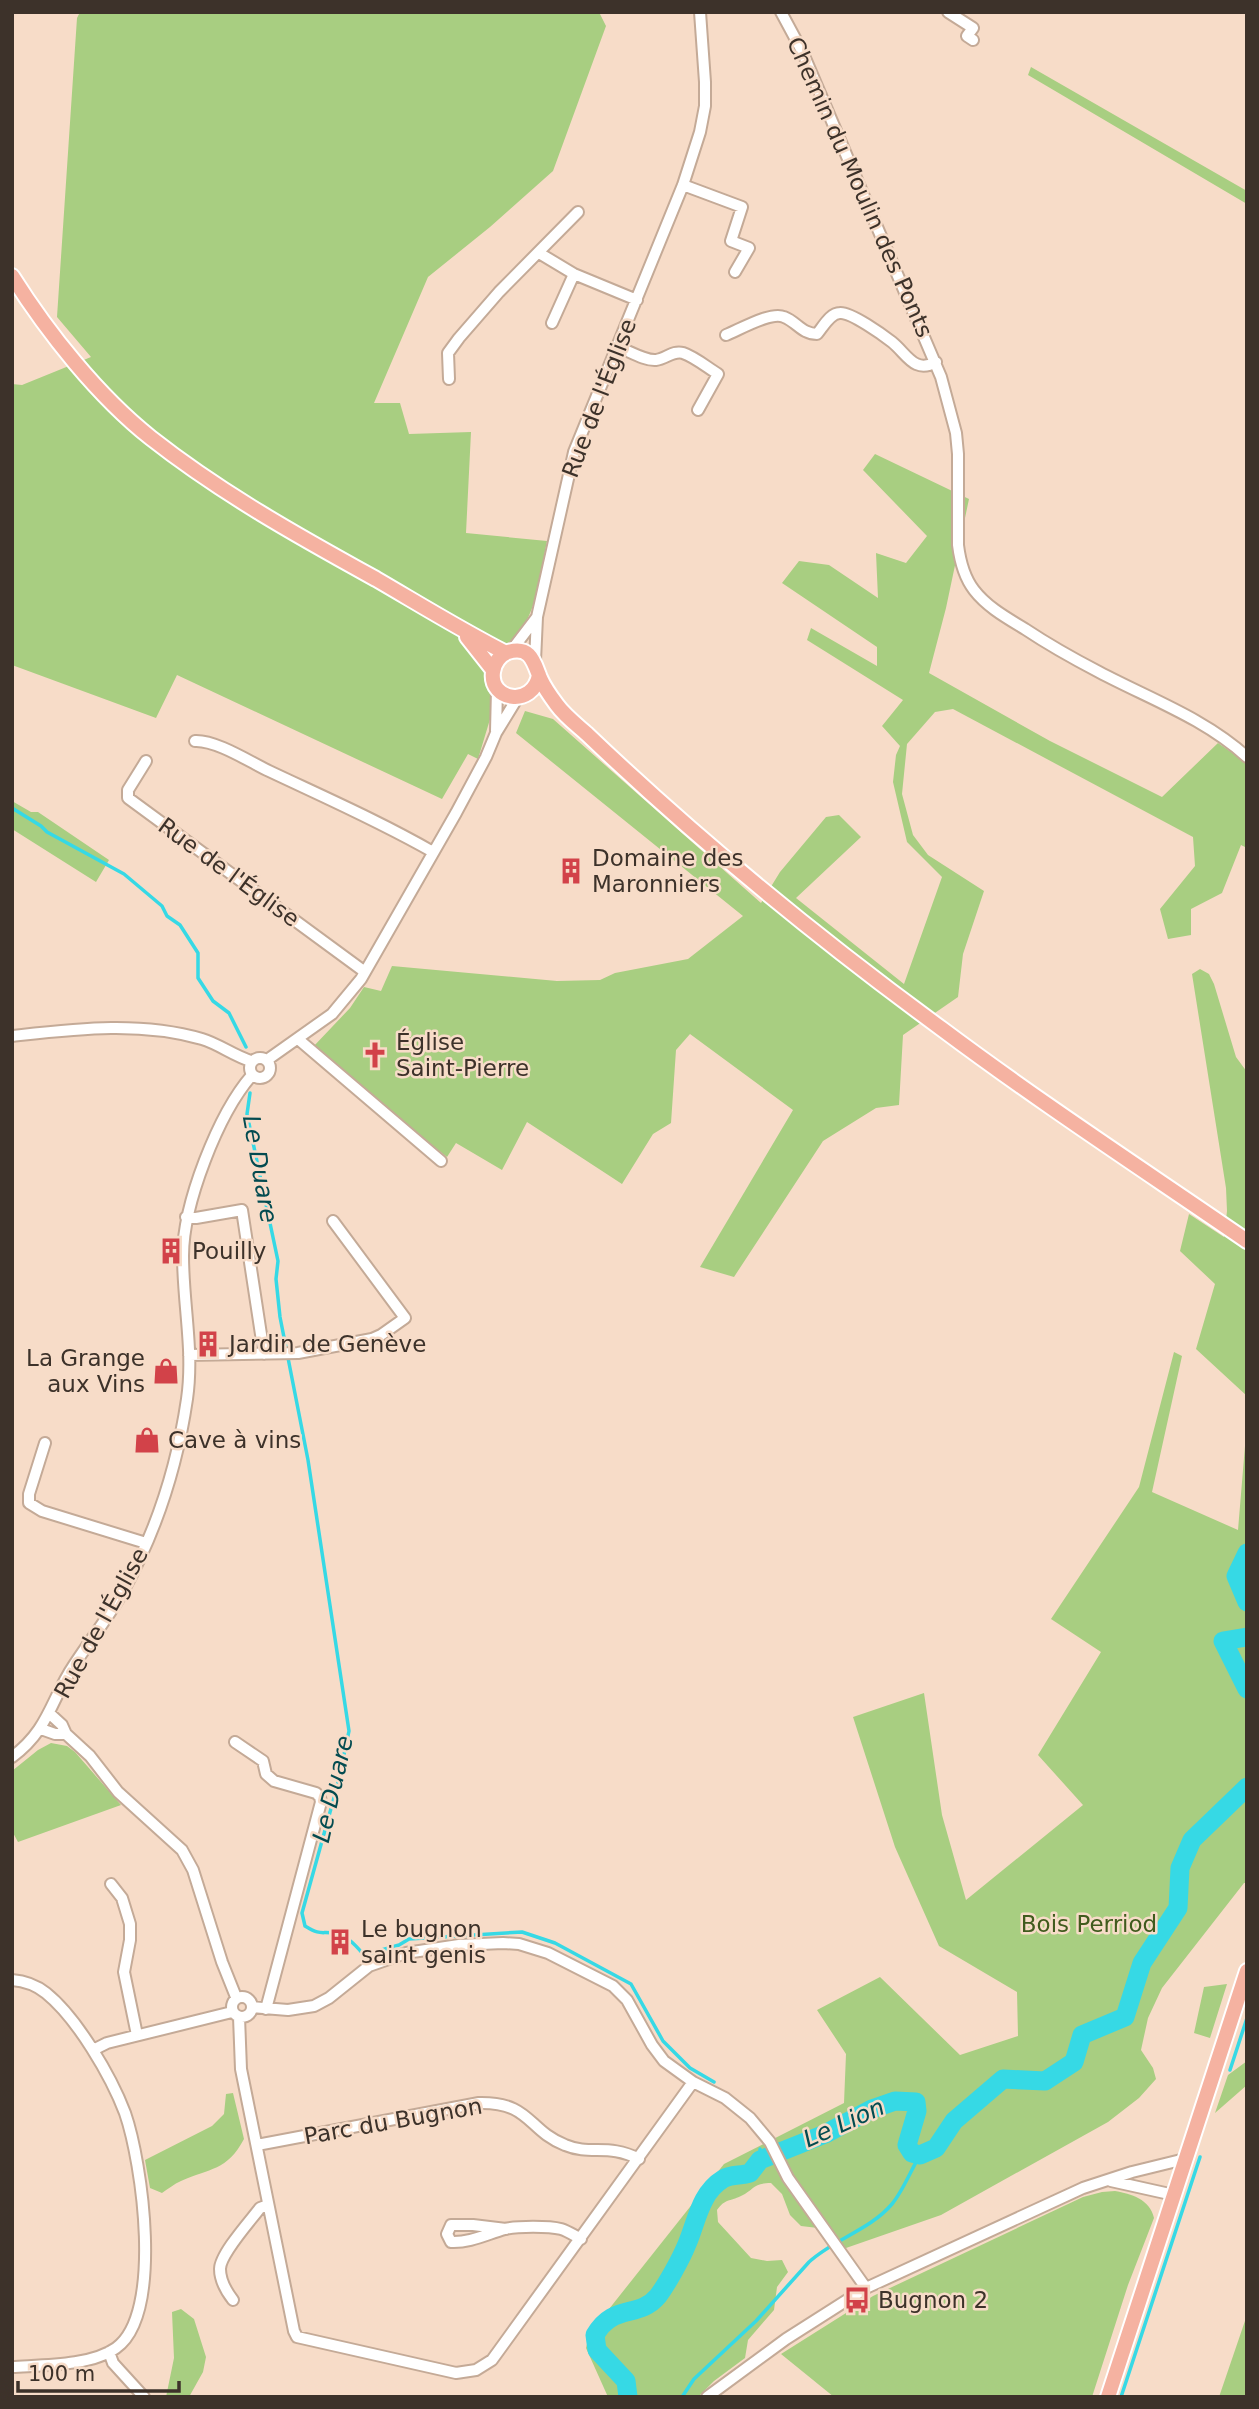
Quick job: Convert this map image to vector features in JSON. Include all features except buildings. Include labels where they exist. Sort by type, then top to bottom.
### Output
[{"type":"main road","points":[[12,276],[68,353],[107,396],[149,436],[239,501],[462,631],[502,658]]},
{"type":"main road","points":[[462,631],[480,650],[502,658],[523,652],[537,668],[558,707],[636,781],[801,921],[971,1050],[1247,1241]]},
{"type":"main road","points":[[502,658],[492,676],[497,689],[503,694],[524,695],[558,707]]},
{"type":"main road","points":[[524,695],[538,682],[537,668]]},
{"type":"main road","points":[[1108,2397],[1247,1971]]},
{"type":"street","name":"Rue de l'Église","points":[[537,668],[537,617],[574,452],[683,185],[700,132],[705,106],[700,12]]},
{"type":"street","name":"Chemin du Moulin des Ponts","points":[[781,12],[802,51],[936,362],[956,433],[959,480],[958,545],[960,559],[973,589],[1000,613],[1040,639],[1098,672],[1181,712],[1231,743],[1247,757]]},
{"type":"street","points":[[948,12],[973,28],[967,36],[973,40]]},
{"type":"street","points":[[683,185],[742,207],[731,241],[748,248],[735,272]]},
{"type":"street","points":[[449,379],[448,353],[454,345],[499,292],[578,212]]},
{"type":"street","points":[[539,253],[574,274],[637,300]]},
{"type":"street","points":[[552,323],[574,274]]},
{"type":"street","name":"Chemin du Moulin des Ponts","points":[[726,335],[775,315],[784,317],[808,334],[817,334],[831,317],[839,313],[851,315],[892,342],[912,363],[926,366],[936,362]]},
{"type":"street","points":[[618,347],[653,360],[680,352],[718,374],[698,410]]},
{"type":"street","name":"Rue de l'Église","points":[[502,658],[537,617]]},
{"type":"street","points":[[496,733],[497,689]]},
{"type":"street","points":[[267,1060],[332,1014],[347,999],[433,852],[486,757],[496,733],[524,695]]},
{"type":"street","points":[[195,741],[204,741],[253,763],[433,852]]},
{"type":"street","name":"Rue de l'Église","points":[[146,761],[128,790],[128,798],[365,972]]},
{"type":"street","points":[[12,1036],[106,1027],[144,1029],[202,1039],[251,1061],[260,1057],[267,1060],[270,1067],[268,1074],[262,1078],[252,1075],[249,1069],[251,1061]]},
{"type":"street","points":[[298,1039],[441,1161]]},
{"type":"street","name":"Rue de l'Église","points":[[12,1757],[41,1729],[67,1675],[121,1596],[163,1501],[181,1434],[188,1395],[189,1355],[183,1258],[187,1217],[198,1179],[216,1137],[237,1095],[252,1075]]},
{"type":"street","points":[[187,1217],[196,1218],[242,1210],[264,1354]]},
{"type":"street","points":[[189,1355],[298,1353],[372,1339],[405,1318],[333,1221]]},
{"type":"street","points":[[45,1443],[29,1494],[29,1503],[42,1511],[146,1543]]},
{"type":"street","points":[[50,1714],[62,1725],[66,1734],[90,1756],[118,1792],[182,1850],[194,1870],[222,1962],[236,1997]]},
{"type":"street","points":[[41,1729],[55,1734],[66,1734]]},
{"type":"street","points":[[235,1742],[263,1761],[266,1774],[274,1781],[316,1793],[321,1802],[266,2009]]},
{"type":"street","points":[[111,1884],[122,1898],[130,1924],[124,1972],[137,2035]]},
{"type":"street","points":[[252,2007],[300,2010],[314,2006],[329,1998],[369,1966],[406,1953],[458,1945],[519,1944],[548,1953],[614,1986],[627,2000],[664,2061],[693,2082],[742,2110],[770,2142],[782,2167],[866,2288]]},
{"type":"street","points":[[12,1980],[30,1983],[47,1993],[93,2050],[120,2102],[129,2128],[140,2192],[145,2249],[142,2296],[136,2319],[128,2336],[109,2353],[61,2364],[12,2367]]},
{"type":"street","points":[[236,1997],[247,1997],[252,2007]]},
{"type":"street","points":[[236,1997],[231,2006],[236,2014],[241,2069],[297,2337],[456,2373],[476,2370],[492,2361],[693,2082]]},
{"type":"street","points":[[93,2050],[107,2043],[137,2035],[236,2014],[248,2015],[252,2007]]},
{"type":"street","name":"Parc du Bugnon","points":[[257,2145],[479,2103],[493,2103],[519,2110],[551,2137],[565,2145],[581,2149],[623,2151],[639,2160]]},
{"type":"street","points":[[707,2397],[786,2339],[866,2288],[1069,2194],[1132,2172],[1185,2159]]},
{"type":"street","points":[[1108,2180],[1174,2194]]},
{"type":"street","points":[[233,2300],[225,2289],[220,2267],[260,2208],[268,2205]]},
{"type":"street","points":[[506,2229],[458,2242],[451,2242],[447,2234],[451,2225],[562,2229],[581,2239]]},
{"type":"street","points":[[109,2353],[113,2363],[144,2397]]},
{"type":"green space","points":[[80,12],[599,12],[606,26],[553,171],[428,277],[374,403],[400,403],[409,434],[471,432],[466,533],[547,541],[535,599],[524,626],[504,646],[496,644],[481,660],[486,669],[486,683],[494,706],[478,759],[468,754],[442,799],[177,675],[156,718],[12,665],[12,384],[22,385],[91,357],[57,317],[77,18]]},
{"type":"green space","points":[[1031,67],[1247,191],[1247,204],[1028,75]]},
{"type":"green space","points":[[875,454],[969,499],[929,673],[1050,741],[1162,797],[1218,743],[1247,763],[1247,848],[1241,845],[1222,893],[1191,909],[1191,935],[1168,939],[1160,909],[1195,866],[1193,837],[953,709],[935,712],[907,744],[902,794],[913,835],[928,855],[984,891],[963,954],[958,997],[903,1035],[899,1105],[876,1108],[823,1141],[734,1277],[700,1267],[793,1110],[690,1034],[676,1050],[671,1123],[653,1134],[622,1184],[527,1122],[502,1170],[456,1143],[447,1157],[337,1071],[313,1047],[350,1008],[364,987],[381,991],[392,966],[557,981],[600,980],[615,973],[688,959],[743,916],[516,733],[525,711],[553,719],[761,903],[780,872],[826,817],[839,815],[861,837],[796,898],[904,984],[942,877],[907,842],[893,782],[896,755],[900,746],[882,726],[903,700],[807,640],[811,628],[877,666],[877,647],[782,583],[799,561],[829,565],[878,598],[876,553],[906,563],[927,536],[863,470]]},
{"type":"green space","points":[[12,801],[31,812],[38,812],[109,860],[96,882],[12,829]]},
{"type":"green space","points":[[1200,969],[1209,974],[1214,984],[1236,1057],[1247,1072],[1247,1396],[1196,1349],[1215,1284],[1180,1251],[1189,1214],[1224,1237],[1227,1211],[1226,1188],[1192,974]]},
{"type":"green space","name":"Bois Perriod","points":[[1174,1352],[1182,1356],[1152,1492],[1238,1530],[1247,1422],[1247,1883],[1244,1883],[1162,1988],[1148,2018],[1141,2050],[1153,2068],[1156,2079],[1139,2098],[1108,2122],[941,2215],[846,2248],[837,2257],[818,2228],[801,2226],[790,2215],[782,2194],[771,2183],[757,2185],[741,2196],[725,2202],[717,2210],[718,2222],[751,2258],[782,2260],[788,2272],[777,2287],[774,2310],[748,2340],[745,2358],[698,2397],[608,2397],[586,2348],[590,2333],[724,2164],[844,2103],[846,2054],[817,2010],[880,1977],[960,2055],[1018,2036],[1017,1992],[939,1946],[895,1847],[853,1717],[924,1693],[942,1815],[966,1900],[1083,1805],[1038,1755],[1101,1652],[1051,1619],[1139,1487]]},
{"type":"green space","points":[[51,1743],[67,1746],[75,1752],[121,1805],[18,1842],[12,1831],[12,1771]]},
{"type":"green space","points":[[1227,1984],[1210,2038],[1194,2033],[1204,1987]]},
{"type":"green space","points":[[1247,2061],[1247,2085],[1215,2113],[1228,2075]]},
{"type":"green space","points":[[233,2093],[244,2139],[238,2149],[224,2163],[178,2182],[162,2193],[150,2188],[145,2160],[212,2126],[224,2114],[226,2094]]},
{"type":"green space","points":[[1115,2191],[1144,2202],[1154,2218],[1128,2285],[1092,2397],[834,2397],[781,2354],[873,2296],[1083,2197]]},
{"type":"green space","points":[[181,2309],[194,2319],[206,2357],[203,2372],[189,2397],[166,2397],[174,2358],[172,2312]]},
{"type":"green space","points":[[1247,2315],[1247,2397],[1219,2397]]},
{"type":"waterway","name":"Le Duare","points":[[12,808],[47,832],[124,874],[162,906],[167,916],[180,925],[198,953],[198,978],[213,1001],[229,1013],[246,1047]]},
{"type":"waterway","name":"Le Duare","points":[[250,1093],[247,1114],[278,1261],[276,1279],[280,1317],[308,1460],[349,1731],[337,1787],[302,1913],[305,1926],[345,1937],[364,1955],[399,1945],[409,1939],[522,1932],[555,1943],[631,1984],[663,2041],[690,2068],[714,2082]]},
{"type":"waterway","name":"Le Lion","points":[[1247,1553],[1236,1576],[1247,1602]]},
{"type":"waterway","name":"Le Lion","points":[[1247,1637],[1223,1641],[1247,1689]]},
{"type":"waterway","name":"Le Lion","points":[[628,2397],[626,2381],[597,2350],[595,2335],[610,2319],[643,2307],[658,2296],[681,2257],[704,2200],[715,2185],[726,2177],[750,2173],[760,2160],[825,2134],[872,2109],[895,2101],[916,2102],[917,2111],[907,2145],[912,2153],[920,2155],[936,2148],[954,2121],[1003,2079],[1045,2081],[1074,2062],[1082,2035],[1125,2017],[1142,1963],[1178,1908],[1180,1868],[1192,1840],[1247,1787]]},
{"type":"waterway","points":[[1230,2070],[1247,2018]]},
{"type":"waterway","points":[[760,2149],[760,2160]]},
{"type":"waterway","points":[[682,2397],[694,2379],[756,2321],[809,2262],[863,2228],[892,2204],[920,2155]]},
{"type":"waterway","points":[[1121,2397],[1200,2157]]},
{"type":"place","name":"Domaine des Maronniers","points":[[571,871]]},
{"type":"place","name":"Église Saint-Pierre","points":[[375,1055]]},
{"type":"place","name":"Pouilly","points":[[171,1251]]},
{"type":"place","name":"Jardin de Genève","points":[[208,1344]]},
{"type":"place","name":"La Grange aux Vins","points":[[166,1371]]},
{"type":"place","name":"Cave à vins","points":[[147,1440]]},
{"type":"place","name":"Le bugnon saint genis","points":[[340,1942]]},
{"type":"place","name":"Bugnon 2","points":[[857,2300]]}]
